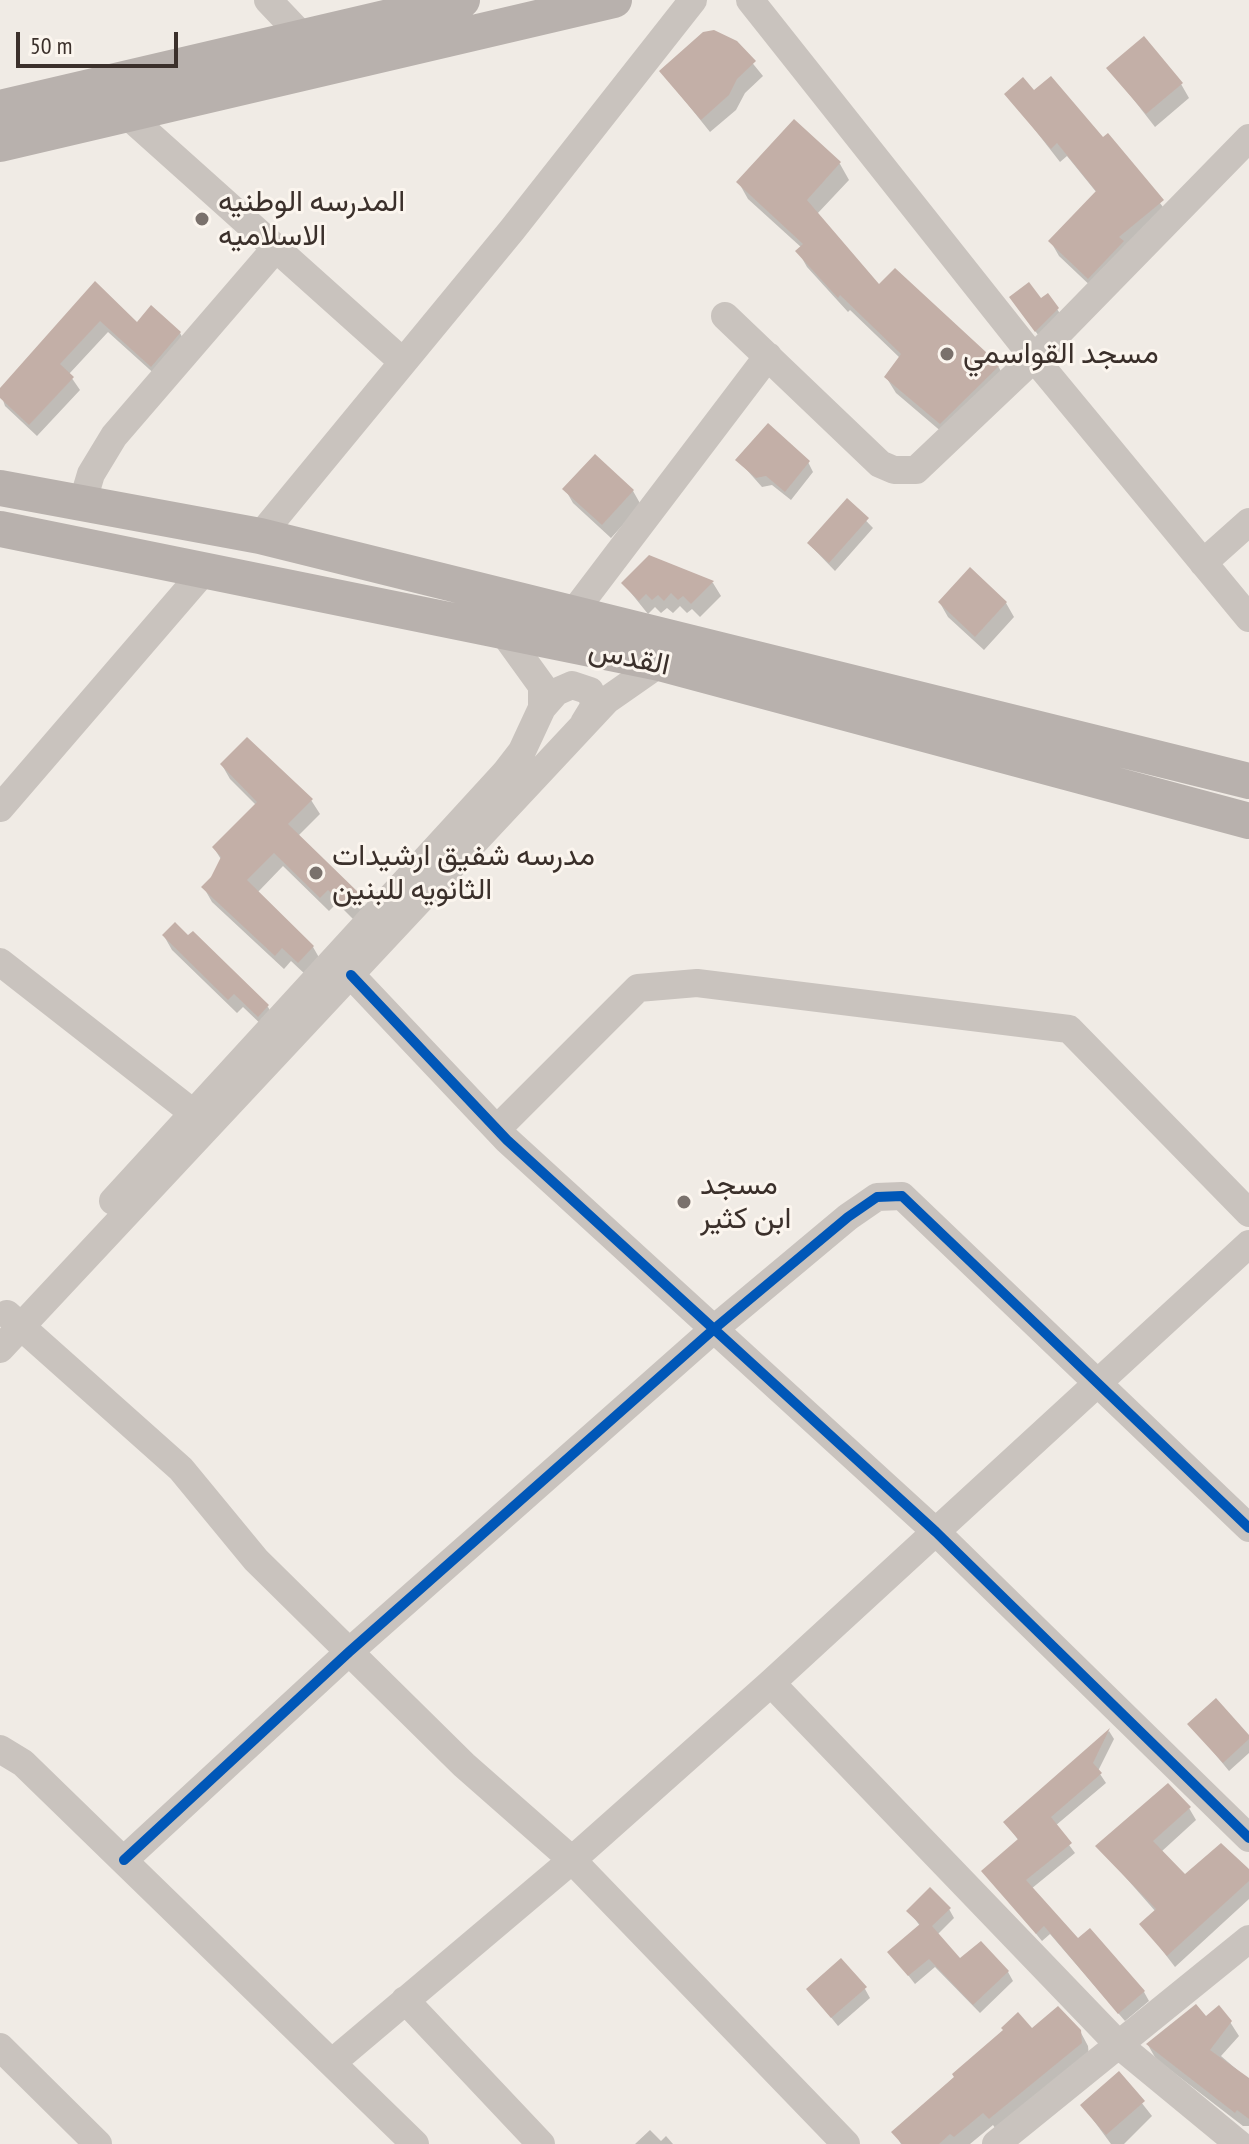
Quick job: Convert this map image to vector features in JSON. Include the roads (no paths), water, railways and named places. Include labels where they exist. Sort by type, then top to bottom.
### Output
[{"type":"main road","points":[[0,108],[462,0]]},
{"type":"main road","points":[[0,144],[614,0]]},
{"type":"main road","name":"القدس","points":[[0,488],[260,536],[1249,781]]},
{"type":"main road","name":"القدس","points":[[0,529],[660,663],[1249,821]]},
{"type":"street","points":[[260,536],[693,0]]},
{"type":"street","points":[[750,0],[1034,358],[1249,618]]},
{"type":"street","points":[[276,3],[304,38]]},
{"type":"street","points":[[125,113],[403,362]]},
{"type":"street","points":[[725,316],[880,464],[904,471],[927,463],[1249,138]]},
{"type":"street","points":[[82,504],[91,474],[114,436],[276,248]]},
{"type":"street","points":[[573,613],[667,485],[768,356]]},
{"type":"street","points":[[1203,563],[1249,522]]},
{"type":"street","points":[[0,808],[205,570]]},
{"type":"street","points":[[503,632],[542,686],[542,708]]},
{"type":"street","points":[[0,1349],[9,1321],[202,1120],[351,975],[607,700],[660,663]]},
{"type":"street","points":[[202,1120],[505,773],[522,751],[542,708],[564,687],[582,686],[590,691],[595,705],[582,727]]},
{"type":"street","points":[[0,962],[202,1120]]},
{"type":"street","points":[[351,975],[497,1129],[936,1532],[1249,1838]]},
{"type":"street","points":[[497,1129],[638,988],[697,983],[1069,1029],[1249,1213]]},
{"type":"street","points":[[124,1860],[349,1652],[714,1329],[848,1217],[877,1197],[889,1194],[902,1196],[1249,1528]]},
{"type":"street","points":[[334,2061],[572,1860],[771,1683],[1249,1244]]},
{"type":"street","points":[[9,1321],[181,1469],[256,1560],[464,1765],[572,1860],[846,2144]]},
{"type":"street","points":[[771,1683],[1120,2046],[1239,2144]]},
{"type":"street","points":[[5,1749],[334,2061],[415,2144]]},
{"type":"street","points":[[996,2144],[1249,1939]]},
{"type":"street","points":[[405,2000],[541,2144]]},
{"type":"street","points":[[0,2047],[98,2144]]},
{"type":"place","name":"المدرسه الوطنيه الاسلاميه","points":[[202,219]]},
{"type":"place","name":"مسجد القواسمي","points":[[947,354]]},
{"type":"place","name":"مدرسه شفيق ارشيدات الثانويه للبنين","points":[[316,873]]},
{"type":"place","name":"مسجد ابن كثير","points":[[684,1202]]}]
